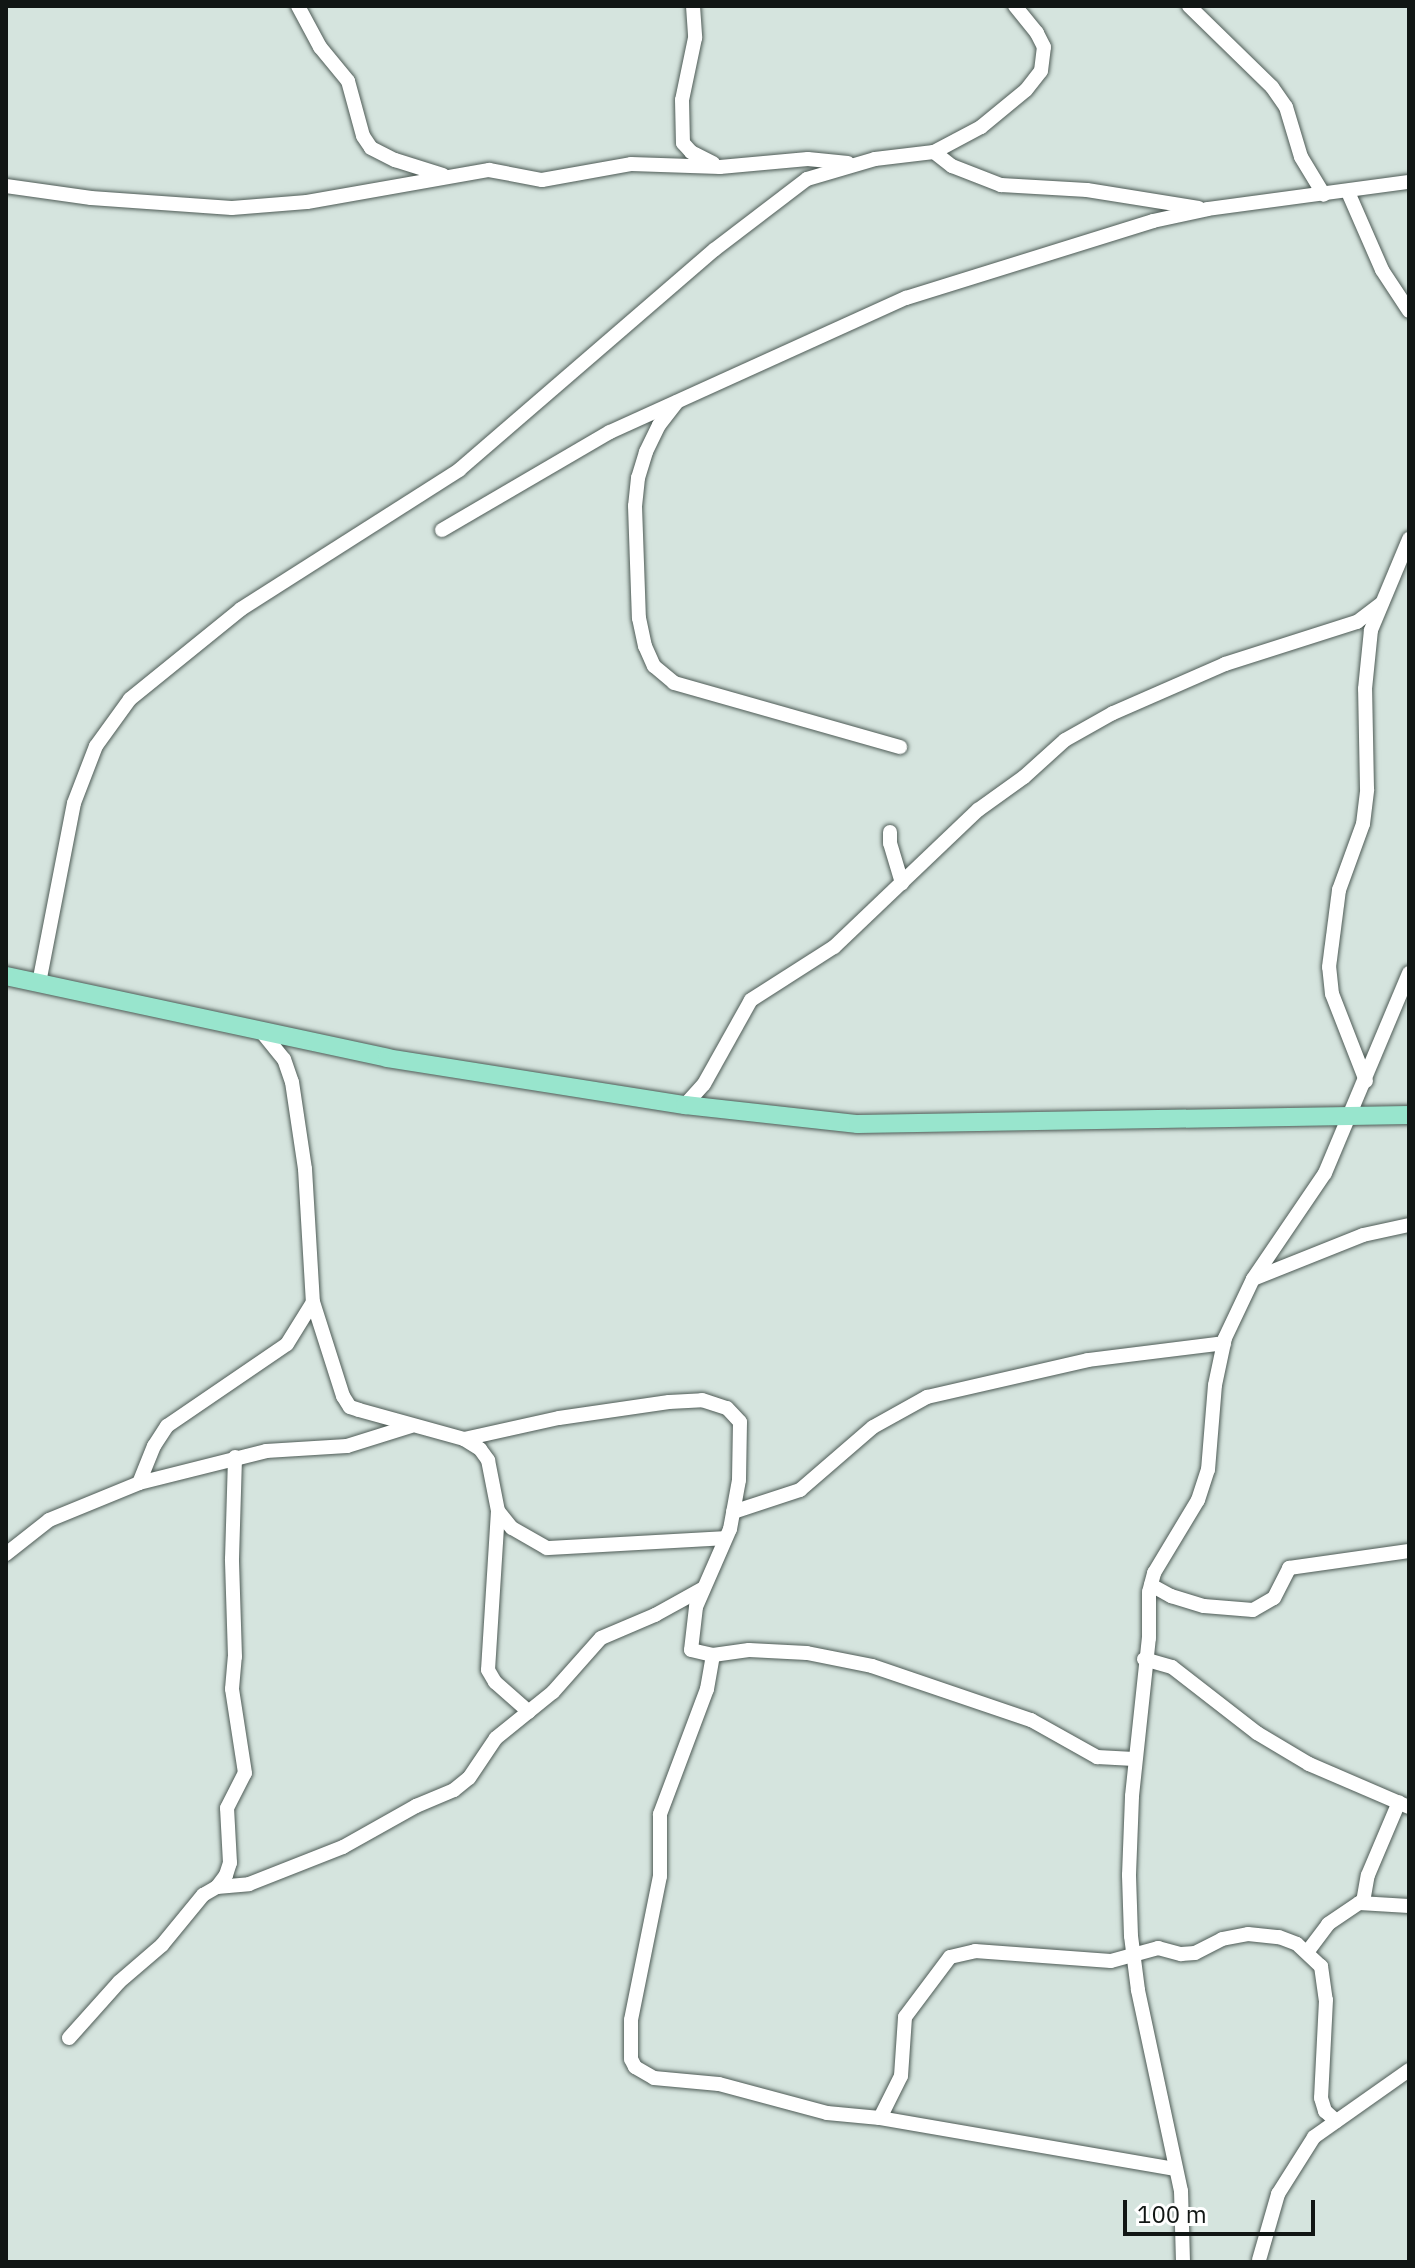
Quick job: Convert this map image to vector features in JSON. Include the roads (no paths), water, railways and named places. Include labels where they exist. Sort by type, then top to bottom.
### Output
[{"type":"main road","points":[[10,982],[39,983],[387,1058],[685,1105],[858,1124],[1409,1115]]},
{"type":"street","points":[[298,6],[320,47],[348,81],[363,136],[371,148],[395,160],[448,177]]},
{"type":"street","points":[[693,6],[695,38],[682,100],[683,143],[691,152],[720,167]]},
{"type":"street","points":[[39,983],[74,803],[96,746],[130,699],[241,609],[459,470],[714,250],[796,186],[817,174],[875,159],[934,152],[981,127],[1038,78],[1044,47],[1015,6]]},
{"type":"street","points":[[1189,6],[1272,87],[1286,107],[1301,157],[1324,195]]},
{"type":"street","points":[[934,152],[952,166],[1001,185],[1087,190],[1208,209]]},
{"type":"street","points":[[6,186],[91,198],[232,208],[307,202],[489,170],[542,180],[631,164],[720,167],[799,159],[860,165]]},
{"type":"street","points":[[442,530],[610,432],[906,298],[1129,227],[1208,209],[1409,182]]},
{"type":"street","points":[[1348,192],[1382,270],[1409,311]]},
{"type":"street","points":[[678,401],[659,425],[646,452],[638,478],[635,506],[639,618],[645,646],[654,666],[674,683],[900,747]]},
{"type":"street","points":[[1366,1081],[1332,994],[1329,973],[1339,890],[1363,824],[1367,789],[1367,665],[1371,630],[1409,539]]},
{"type":"street","points":[[685,1105],[704,1084],[751,1000],[834,947],[978,810],[1086,726],[1233,661],[1357,622],[1381,604]]},
{"type":"street","points":[[890,832],[890,843],[902,883]]},
{"type":"street","points":[[1183,2262],[1181,2191],[1134,1956],[1129,1875],[1134,1759],[1149,1638],[1151,1585],[1154,1573],[1198,1500],[1208,1470],[1217,1372],[1224,1343],[1253,1279],[1316,1190],[1366,1081],[1409,973]]},
{"type":"street","points":[[261,1031],[284,1059],[295,1096],[305,1169],[313,1302],[346,1402],[411,1426],[464,1439],[480,1449],[488,1460],[498,1511],[488,1670],[495,1682],[529,1712]]},
{"type":"street","points":[[1253,1279],[1363,1235],[1409,1225]]},
{"type":"street","points":[[139,1483],[154,1446],[167,1426],[287,1344],[313,1302]]},
{"type":"street","points":[[733,1512],[800,1490],[865,1432],[927,1397],[1088,1360],[1224,1343]]},
{"type":"street","points":[[464,1439],[559,1418],[702,1400],[727,1408],[740,1422],[739,1480],[725,1538],[702,1589],[691,1650],[713,1655],[749,1650],[807,1653],[872,1666],[1031,1720],[1097,1757],[1134,1759]]},
{"type":"street","points":[[6,1554],[49,1520],[139,1483],[235,1457],[279,1449],[347,1446],[411,1426]]},
{"type":"street","points":[[69,2038],[119,1982],[169,1936],[194,1904],[217,1887],[230,1863],[227,1808],[245,1773],[232,1689],[235,1457]]},
{"type":"street","points":[[498,1511],[512,1528],[547,1548],[725,1538]]},
{"type":"street","points":[[1151,1585],[1171,1596],[1204,1606],[1253,1610],[1274,1598],[1289,1568],[1409,1551]]},
{"type":"street","points":[[217,1887],[249,1884],[343,1847],[416,1806],[447,1794],[469,1778],[496,1738],[553,1692],[601,1638],[655,1615],[702,1589]]},
{"type":"street","points":[[713,1655],[707,1689],[660,1814],[661,1863],[633,2002],[633,2063],[654,2078],[719,2084],[827,2113],[880,2118],[1175,2169]]},
{"type":"street","points":[[1144,1659],[1172,1667],[1257,1733],[1309,1764],[1404,1804],[1368,1875],[1363,1902]]},
{"type":"street","points":[[1308,1951],[1328,1924],[1351,1906],[1363,1902],[1409,1906]]},
{"type":"street","points":[[880,2118],[901,2076],[905,2017],[927,1993],[944,1961],[975,1951],[1088,1962],[1134,1956],[1161,1948],[1181,1954],[1195,1953],[1222,1939],[1248,1934],[1279,1937],[1308,1951],[1324,1974],[1326,2025],[1320,2086],[1322,2104],[1336,2121]]},
{"type":"street","points":[[1259,2260],[1278,2194],[1314,2137],[1409,2070]]}]
